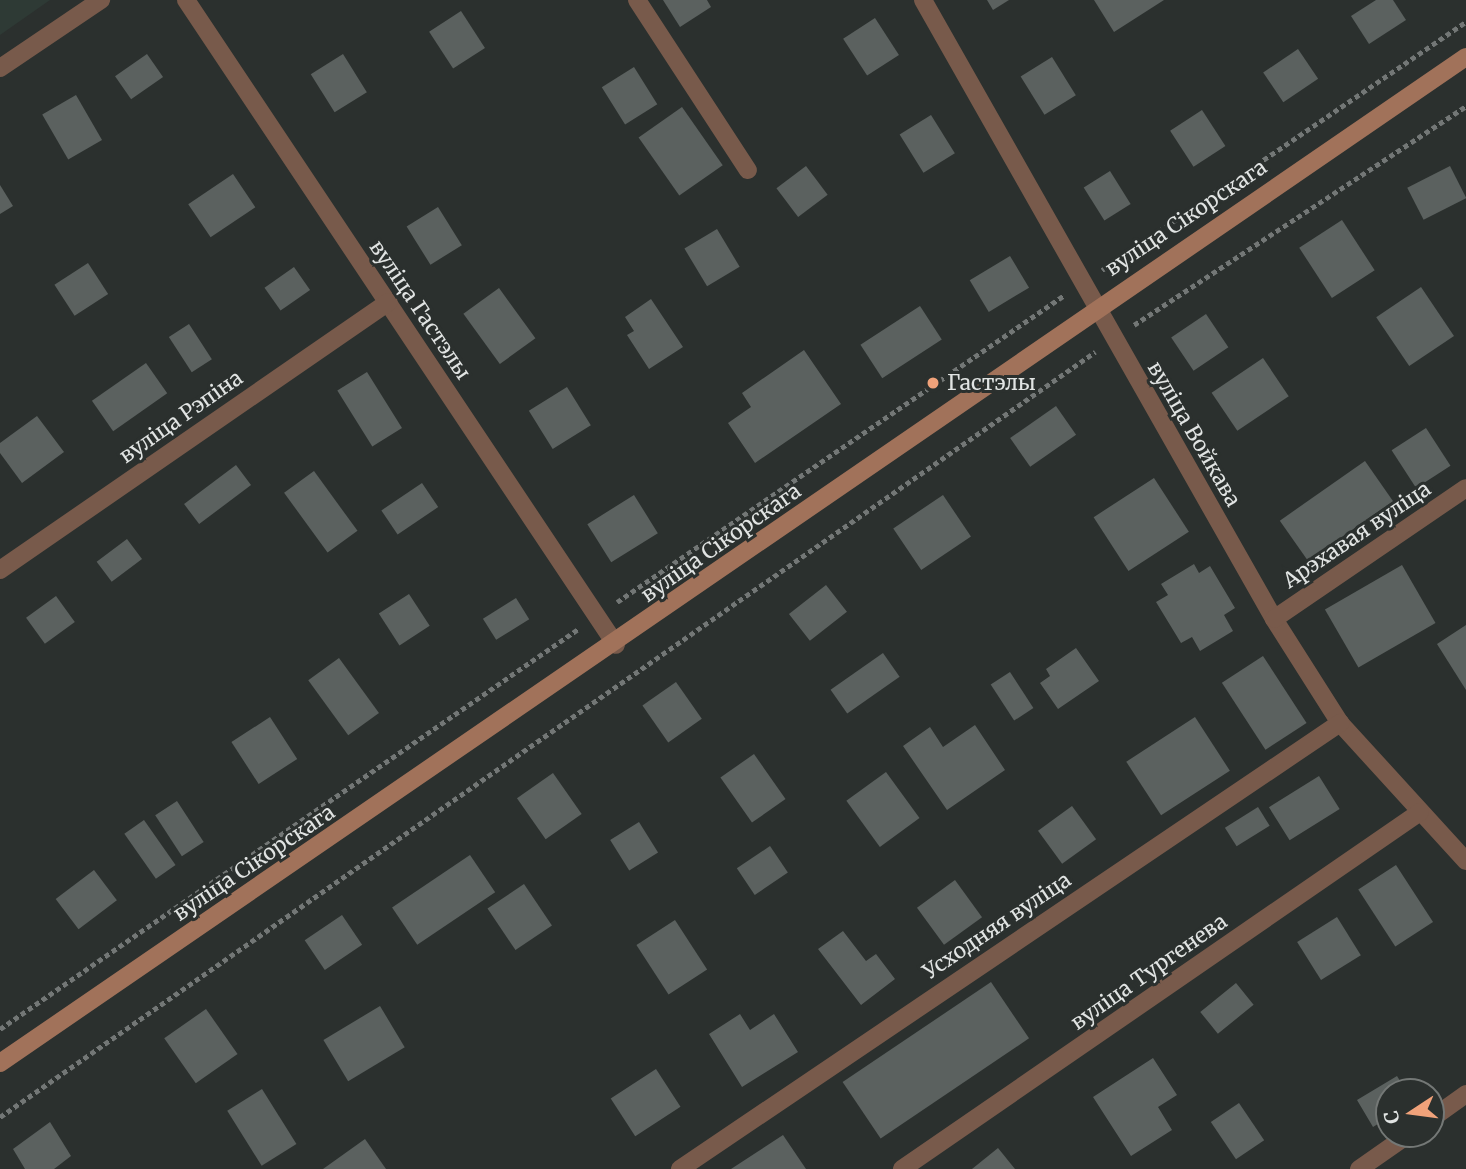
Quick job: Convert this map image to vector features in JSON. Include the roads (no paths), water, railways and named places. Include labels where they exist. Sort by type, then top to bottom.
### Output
[{"type":"street","points":[[0,68],[101,0]]},
{"type":"street","name":"вуліца Гастэлы","points":[[186,0],[616,645]]},
{"type":"street","points":[[637,0],[748,170]]},
{"type":"street","name":"вуліца Войкава","points":[[923,0],[1274,619],[1340,723],[1466,860]]},
{"type":"street","name":"вуліца Сікорскага","points":[[0,1063],[616,645],[1095,307],[1466,57]]},
{"type":"street","name":"вуліца Рэпіна","points":[[0,570],[388,302]]},
{"type":"street","name":"Арэхавая вуліца","points":[[1274,619],[1466,488]]},
{"type":"street","name":"Усходняя вуліца","points":[[680,1169],[1340,723]]},
{"type":"street","name":"вуліца Тургенева","points":[[902,1169],[1420,812]]},
{"type":"street","points":[[1445,1109],[1466,1094]]},
{"type":"street","points":[[1359,1169],[1389,1148]]},
{"type":"place","name":"Гастэлы","points":[[933,383]]}]
